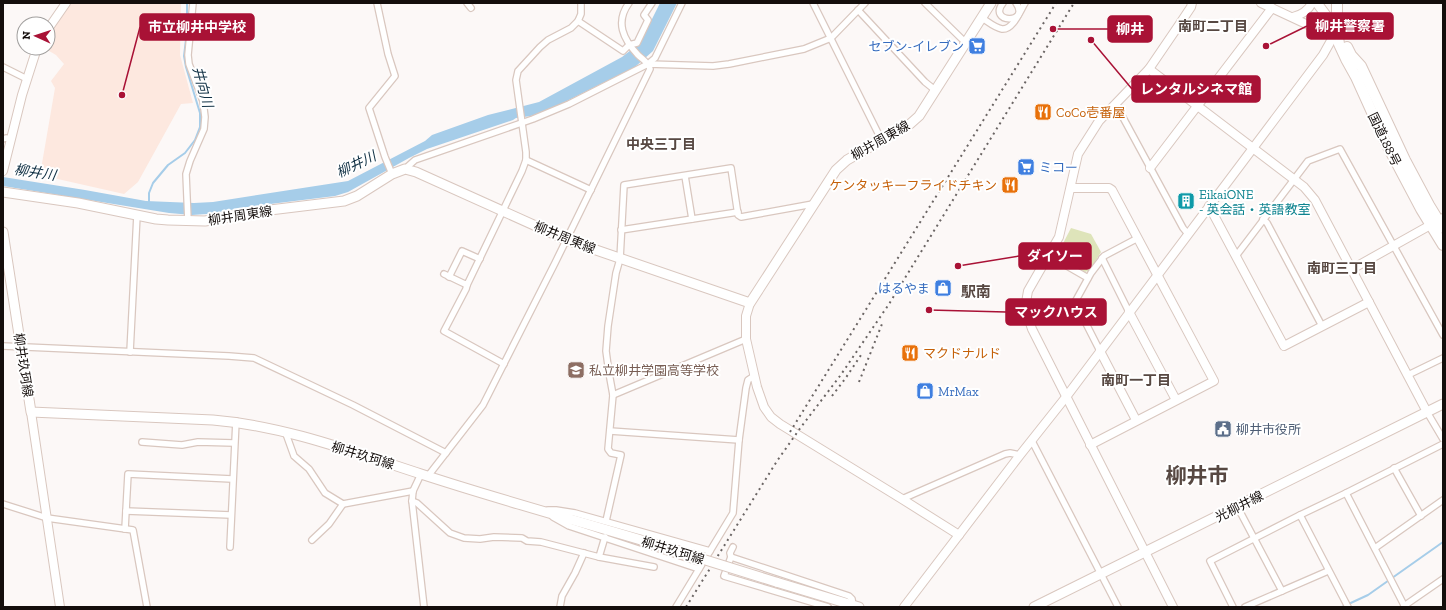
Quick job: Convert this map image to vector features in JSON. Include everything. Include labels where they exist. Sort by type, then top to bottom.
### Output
[{"type":"highway","points":[[1336,30],[1337,3]]},
{"type":"highway","name":"国道188号","points":[[1336,30],[1351,55],[1361,66],[1405,160],[1439,223],[1443,245]]},
{"type":"main road","name":"柳井周東線","points":[[3,192],[78,203],[168,220],[216,220],[270,210],[344,201],[357,196],[391,172],[405,169],[416,172],[567,240],[750,303],[836,170],[847,160],[910,124],[919,116],[991,3]]},
{"type":"main road","points":[[1317,3],[1336,30]]},
{"type":"main road","name":"柳井玖珂線","points":[[3,232],[31,412],[236,421],[285,431],[855,606]]},
{"type":"main road","name":"光柳井線","points":[[1034,607],[1443,404]]},
{"type":"street","points":[[56,17],[66,3]]},
{"type":"street","points":[[188,220],[188,202],[185,182],[186,174],[204,129],[205,117],[202,101],[189,64],[188,55],[193,3]]},
{"type":"street","points":[[377,3],[388,54],[395,76],[369,108],[391,172]]},
{"type":"street","points":[[467,3],[471,8]]},
{"type":"street","points":[[504,364],[444,331],[504,211],[526,160],[516,80],[518,71],[520,67],[548,40],[571,28],[578,21],[581,14],[581,3]]},
{"type":"street","points":[[424,607],[412,501],[413,492],[425,475],[446,453],[483,405],[567,240],[650,69],[648,64],[630,46],[623,32],[621,24],[623,13],[629,3]]},
{"type":"street","points":[[578,21],[623,51],[637,42],[648,20],[644,15],[652,3]]},
{"type":"street","points":[[405,169],[415,160],[568,104],[648,64],[655,58],[682,3]]},
{"type":"street","points":[[813,3],[882,141]]},
{"type":"street","points":[[648,64],[701,66],[729,64],[804,49],[830,38],[865,3]]},
{"type":"street","points":[[925,3],[965,42]]},
{"type":"street","points":[[1003,3],[1000,6],[1000,11],[1004,18],[1011,19],[1017,15],[1019,10],[1016,3]]},
{"type":"street","points":[[982,18],[1002,29],[1010,25],[1025,3]]},
{"type":"street","points":[[1173,607],[1032,329],[1025,308],[1028,291],[1059,237],[1078,154],[1099,121],[1149,69],[1192,3]]},
{"type":"street","points":[[1261,3],[1321,31],[1336,30]]},
{"type":"street","points":[[1292,17],[1303,13],[1312,3]]},
{"type":"street","points":[[1150,168],[1272,8]]},
{"type":"street","points":[[858,10],[925,82],[935,90]]},
{"type":"street","points":[[904,607],[1066,397],[1210,206],[1323,55],[1336,30]]},
{"type":"street","points":[[3,170],[7,139],[34,56]]},
{"type":"street","points":[[1149,69],[1304,187],[1315,200],[1427,412],[1443,439]]},
{"type":"street","points":[[4,70],[27,79]]},
{"type":"street","points":[[1114,106],[1120,112],[1183,228],[1188,234]]},
{"type":"street","points":[[1236,256],[1308,161],[1340,149],[1443,335]]},
{"type":"street","points":[[526,160],[591,190]]},
{"type":"street","points":[[606,521],[621,455],[611,453],[608,449],[613,395],[606,351],[616,273],[620,259],[624,185],[731,168],[738,215],[741,217],[813,204]]},
{"type":"street","points":[[685,176],[692,219]]},
{"type":"street","points":[[1071,188],[1109,188],[1112,190],[1214,381],[1090,445]]},
{"type":"street","points":[[1210,206],[1284,346],[1369,302]]},
{"type":"street","points":[[621,230],[738,212]]},
{"type":"street","points":[[130,352],[137,215]]},
{"type":"street","points":[[1264,218],[1322,326]]},
{"type":"street","points":[[1352,269],[1439,223]]},
{"type":"street","points":[[1136,420],[1075,302],[1088,278],[1102,258],[1138,238]]},
{"type":"street","points":[[466,285],[447,275],[462,251],[480,259]]},
{"type":"street","points":[[1048,255],[1088,278]]},
{"type":"street","points":[[1102,258],[1176,400]]},
{"type":"street","points":[[750,303],[746,316],[746,339],[760,398],[764,407],[771,416],[780,424],[959,535]]},
{"type":"street","points":[[613,395],[746,339]]},
{"type":"street","points":[[3,346],[254,358],[352,405],[446,453]]},
{"type":"street","points":[[1408,375],[1443,358]]},
{"type":"street","points":[[676,607],[733,513],[739,440],[746,388],[748,380],[754,376]]},
{"type":"street","points":[[31,412],[60,607]]},
{"type":"street","points":[[230,547],[232,478],[236,421]]},
{"type":"street","points":[[285,431],[294,456],[309,469],[324,493],[343,504],[413,492]]},
{"type":"street","points":[[610,431],[739,440]]},
{"type":"street","points":[[1032,441],[1118,607]]},
{"type":"street","points":[[142,442],[182,445],[198,442],[234,443]]},
{"type":"street","points":[[1233,607],[1210,561],[1443,444]]},
{"type":"street","points":[[902,499],[1005,454],[1010,453],[1020,455]]},
{"type":"street","points":[[1394,468],[1421,516]]},
{"type":"street","points":[[125,529],[128,474],[232,478]]},
{"type":"street","points":[[1346,493],[1405,606],[1443,579]]},
{"type":"street","points":[[1375,548],[1443,500]]},
{"type":"street","points":[[412,501],[417,503],[450,534],[464,538],[522,538],[527,541],[541,542],[584,553],[654,567]]},
{"type":"street","points":[[3,504],[47,518],[133,530],[147,607]]},
{"type":"street","points":[[312,540],[329,524],[343,504]]},
{"type":"street","points":[[1237,506],[1282,591]]},
{"type":"street","points":[[543,511],[556,510],[575,512],[710,551]]},
{"type":"street","points":[[126,511],[231,515]]},
{"type":"street","points":[[543,511],[569,526],[671,558],[680,563],[699,569]]},
{"type":"street","points":[[1300,515],[1348,607]]},
{"type":"street","points":[[599,556],[604,537]]},
{"type":"street","points":[[671,558],[676,541]]},
{"type":"street","points":[[733,547],[730,553],[731,558],[724,576],[828,607]]},
{"type":"street","points":[[560,607],[562,596],[584,553]]},
{"type":"street","points":[[731,558],[849,596],[855,606]]},
{"type":"street","points":[[1244,607],[1328,571]]},
{"type":"shaded area","points":[[71,3],[181,3],[180,55],[193,103],[181,104],[138,182],[124,194],[40,175],[55,88],[51,81],[64,64],[56,55],[57,23]]},
{"type":"green space","points":[[1071,228],[1091,234],[1101,252],[1090,270],[1085,272],[1057,255]]},
{"type":"water","points":[[660,3],[677,3],[653,51],[635,67],[555,107],[531,116],[516,118],[427,149],[348,192],[335,196],[192,215],[169,213],[3,186],[3,177],[146,201],[194,203],[213,202],[348,181],[425,141],[432,135],[488,115],[539,102],[622,57],[640,43]]},
{"type":"waterway","name":"井向川","points":[[149,204],[149,193],[153,183],[168,165],[185,153],[195,140],[200,127],[200,113],[184,56],[187,31],[187,3]]},
{"type":"waterway","points":[[1342,607],[1368,595],[1443,542]]},
{"type":"railway","points":[[790,432],[1056,3]]},
{"type":"railway","points":[[686,607],[777,461],[840,376],[889,304],[1074,3]]},
{"type":"railway","points":[[859,382],[882,324]]},
{"type":"railway","points":[[832,396],[863,352]]},
{"type":"place","name":"柳井","points":[[1053,29]]},
{"type":"place","name":"レンタルシネマ館","points":[[1091,40]]},
{"type":"place","name":"セブン-イレブン","points":[[977,46]]},
{"type":"place","name":"柳井警察署","points":[[1266,46]]},
{"type":"place","name":"市立柳井中学校","points":[[122,95]]},
{"type":"place","name":"CoCo壱番屋","points":[[1043,112]]},
{"type":"place","name":"ミコー","points":[[1026,167]]},
{"type":"place","name":"ケンタッキーフライドチキン","points":[[1010,185]]},
{"type":"place","name":"EikaiONE - 英会話・英語教室","points":[[1186,201]]},
{"type":"place","name":"ダイソー","points":[[958,266]]},
{"type":"place","name":"はるやま","points":[[943,288]]},
{"type":"place","name":"マックハウス","points":[[929,310]]},
{"type":"place","name":"マクドナルド","points":[[910,353]]},
{"type":"place","name":"私立柳井学園高等学校","points":[[576,370]]},
{"type":"place","name":"MrMax","points":[[925,391]]},
{"type":"place","name":"柳井市役所","points":[[1223,429]]},
{"type":"district","name":"南町二丁目","points":[[1213,26]]},
{"type":"district","name":"中央三丁目","points":[[661,144]]},
{"type":"district","name":"南町三丁目","points":[[1342,268]]},
{"type":"district","name":"駅南","points":[[976,292]]},
{"type":"district","name":"南町一丁目","points":[[1136,380]]},
{"type":"district","name":"柳井市","points":[[1197,476]]},
{"type":"water label","name":"柳井川","points":[[356,164]]},
{"type":"water label","name":"柳井川","points":[[35,172]]}]
